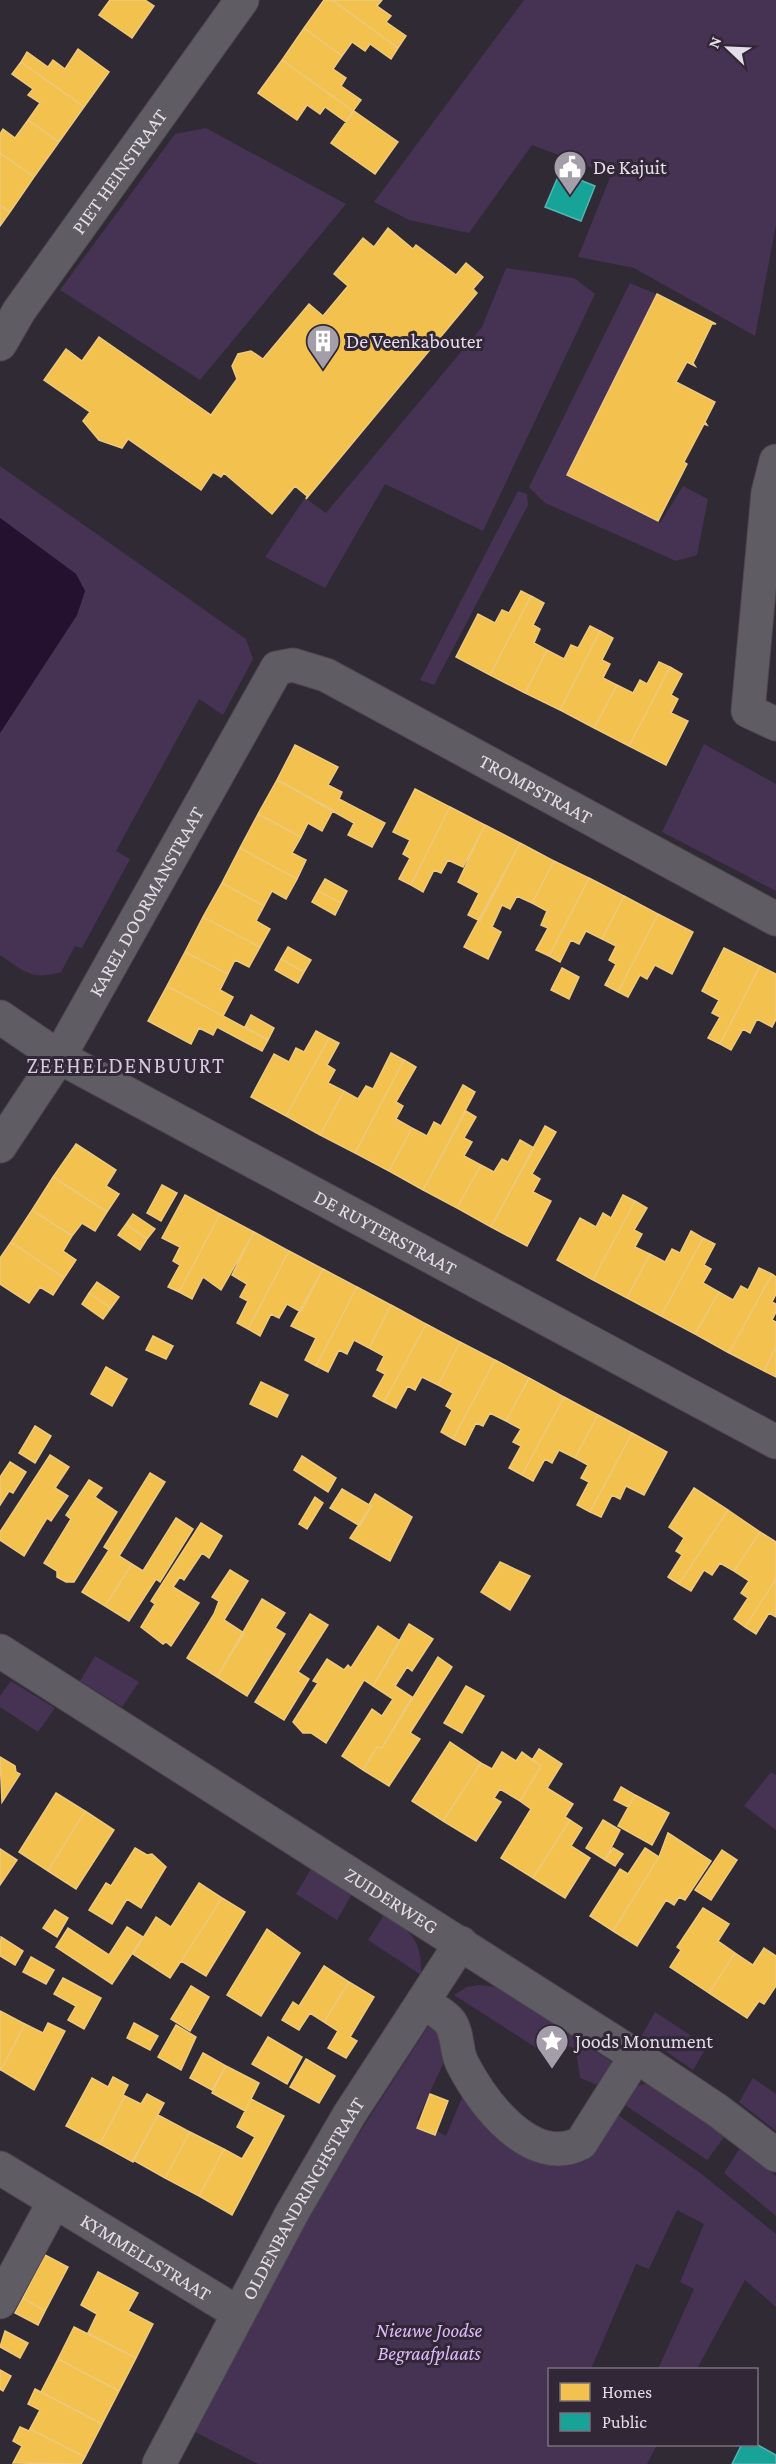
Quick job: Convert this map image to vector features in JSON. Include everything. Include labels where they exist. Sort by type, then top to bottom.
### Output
[{"type":"street","name":"PIET HEINSTRAAT","points":[[0,344],[19,311],[242,0]]},
{"type":"street","points":[[776,460],[768,493],[748,711],[776,724]]},
{"type":"street","name":"TROMPSTRAAT","points":[[293,665],[326,675],[776,919]]},
{"type":"street","name":"KAREL DOORMANSTRAAT","points":[[0,1146],[59,1057],[277,668],[293,665]]},
{"type":"street","name":"DE RUYTERSTRAAT","points":[[0,1017],[59,1057],[776,1442]]},
{"type":"street","name":"ZUIDERWEG","points":[[0,1651],[462,1943],[636,2056],[717,2110],[776,2155]]},
{"type":"street","name":"OLDENBANDRINGHSTRAAT","points":[[159,2464],[238,2313],[349,2115],[462,1943]]},
{"type":"street","points":[[424,2003],[450,2022],[461,2060],[492,2108],[521,2135],[542,2147],[567,2150],[581,2143],[636,2056]]},
{"type":"street","name":"KYMMELLSTRAAT","points":[[0,2168],[238,2313]]},
{"type":"street","points":[[0,2302],[54,2202]]},
{"type":"green space","points":[[524,0],[776,0],[776,225],[755,336],[634,268],[578,257],[611,175],[532,145],[469,233],[409,220],[374,202]]},
{"type":"green space","points":[[206,128],[346,204],[200,380],[60,290],[175,134]]},
{"type":"green space","points":[[506,268],[574,278],[595,294],[483,531],[385,484],[325,588],[265,557],[305,498],[326,513],[482,327]]},
{"type":"green space","points":[[630,283],[656,294],[636,335],[638,337],[567,475],[660,523],[683,486],[708,499],[697,555],[676,561],[545,503],[529,487]]},
{"type":"green space","points":[[0,466],[246,639],[253,659],[223,715],[199,699],[116,851],[130,859],[82,948],[75,946],[61,972],[51,975],[28,973],[0,955],[0,733],[77,615],[85,591],[76,574],[0,518]]},
{"type":"green space","points":[[518,491],[527,494],[528,505],[434,685],[420,680]]},
{"type":"green space","points":[[704,744],[776,784],[776,891],[662,832]]},
{"type":"green space","points":[[95,1656],[139,1682],[122,1707],[80,1681]]},
{"type":"green space","points":[[11,1681],[55,1708],[38,1732],[0,1707],[0,1696]]},
{"type":"green space","points":[[771,1772],[776,1775],[776,1830],[744,1806]]},
{"type":"green space","points":[[311,1869],[352,1894],[337,1920],[296,1894]]},
{"type":"green space","points":[[384,1915],[402,1926],[413,1938],[420,1954],[421,1975],[368,1940]]},
{"type":"green space","points":[[479,1985],[498,1987],[613,2063],[597,2085],[580,2078],[576,2050],[562,2042],[541,2051],[454,1995],[467,1987]]},
{"type":"green space","name":"Nieuwe Joodse Begraafplaats","points":[[442,2005],[444,2062],[417,2120],[446,2136],[466,2088],[531,2152],[611,2110],[699,2172],[776,2234],[776,2307],[745,2280],[698,2368],[658,2368],[694,2289],[680,2282],[704,2224],[677,2210],[649,2269],[636,2264],[591,2368],[548,2368],[548,2446],[656,2446],[647,2464],[258,2464],[193,2431],[321,2192]]},
{"type":"green space","points":[[655,2012],[707,2046],[693,2070],[642,2035]]},
{"type":"green space","points":[[753,2078],[776,2094],[776,2131],[739,2102]]},
{"type":"green space","points":[[648,2083],[725,2136],[707,2160],[625,2105],[636,2086]]},
{"type":"green space","points":[[740,2148],[776,2176],[776,2216],[724,2173]]},
{"type":"shaded area","points":[[0,518],[76,574],[85,591],[77,615],[0,733]]},
{"type":"building: Homes","points":[[110,0],[145,0],[154,6],[132,38],[99,15]]},
{"type":"building: Homes","points":[[324,0],[332,0],[398,48],[391,59],[370,44],[365,51],[352,42],[342,56],[304,28]]},
{"type":"building: Homes","points":[[332,0],[382,0],[377,6],[391,16],[386,22],[406,36],[398,48]]},
{"type":"building: Homes","points":[[304,28],[342,56],[333,69],[346,78],[341,86],[361,100],[353,111],[282,60]]},
{"type":"building: Homes","points":[[78,49],[109,72],[84,107],[21,62],[27,52],[48,67],[53,60],[65,69]]},
{"type":"building: Homes","points":[[282,60],[353,111],[346,122],[325,107],[320,114],[307,105],[297,120],[258,93]]},
{"type":"building: Homes","points":[[21,62],[84,107],[59,142],[28,120],[40,103],[28,95],[33,89],[12,74]]},
{"type":"building: Homes","points":[[354,111],[398,142],[375,174],[331,143]]},
{"type":"building: Homes","points":[[28,120],[59,142],[34,177],[0,153],[0,134],[3,129],[15,138]]},
{"type":"building: Homes","points":[[0,153],[34,177],[10,212],[0,205]]},
{"type":"building: Homes","points":[[0,205],[10,212],[0,226]]},
{"type":"building: Homes","name":"De Veenkabouter","points":[[388,228],[413,249],[416,245],[456,275],[466,263],[483,277],[473,289],[477,293],[306,499],[307,496],[295,486],[272,514],[224,473],[221,477],[213,472],[201,490],[128,439],[122,448],[99,440],[83,421],[90,412],[44,380],[66,349],[82,361],[99,337],[211,415],[237,379],[232,366],[238,354],[251,351],[263,359],[309,304],[323,316],[348,286],[334,274],[363,238],[374,247]]},
{"type":"building: Homes","points":[[657,294],[716,324],[712,324],[693,363],[695,366],[687,362],[676,382],[715,402],[705,422],[707,425],[704,424],[684,462],[687,464],[658,521],[567,475]]},
{"type":"building: Homes","points":[[521,591],[531,596],[490,675],[456,657],[478,614],[495,623],[502,610],[509,613]]},
{"type":"building: Homes","points":[[531,596],[544,603],[533,625],[540,629],[534,643],[547,650],[525,693],[490,675]]},
{"type":"building: Homes","points":[[590,626],[600,631],[560,710],[525,693],[547,650],[564,659],[571,645],[578,648]]},
{"type":"building: Homes","points":[[600,631],[613,638],[602,660],[610,664],[603,678],[617,685],[594,728],[560,710]]},
{"type":"building: Homes","points":[[659,662],[670,667],[629,746],[594,728],[617,685],[633,693],[640,680],[647,684]]},
{"type":"building: Homes","points":[[670,667],[682,674],[671,695],[678,699],[671,713],[688,721],[666,765],[629,746]]},
{"type":"building: Homes","points":[[295,745],[338,767],[328,785],[342,792],[339,799],[385,823],[372,847],[348,835],[354,823],[277,780]]},
{"type":"building: Homes","points":[[277,780],[333,810],[322,831],[308,823],[301,837],[258,814]]},
{"type":"building: Homes","points":[[415,789],[450,807],[411,885],[399,879],[410,858],[403,854],[410,840],[393,832]]},
{"type":"building: Homes","points":[[450,807],[485,825],[463,867],[448,860],[441,873],[434,870],[423,892],[411,885]]},
{"type":"building: Homes","points":[[258,814],[301,837],[292,853],[306,860],[297,879],[240,848]]},
{"type":"building: Homes","points":[[485,825],[520,843],[480,921],[468,915],[479,893],[458,882]]},
{"type":"building: Homes","points":[[520,843],[554,861],[532,903],[517,896],[510,909],[502,905],[492,927],[501,932],[488,959],[464,947]]},
{"type":"building: Homes","points":[[240,848],[297,879],[286,899],[272,891],[264,906],[222,883]]},
{"type":"building: Homes","points":[[554,861],[589,878],[549,956],[536,950],[548,928],[541,925],[547,911],[532,903]]},
{"type":"building: Homes","points":[[589,878],[624,896],[602,939],[586,931],[579,944],[571,940],[560,962],[549,956]]},
{"type":"building: Homes","points":[[325,879],[347,891],[341,903],[318,891]]},
{"type":"building: Homes","points":[[222,883],[264,906],[256,921],[270,929],[260,947],[203,917]]},
{"type":"building: Homes","points":[[318,891],[341,903],[335,915],[312,902]]},
{"type":"building: Homes","points":[[624,896],[658,914],[618,992],[605,985],[616,964],[609,960],[616,946],[602,939]]},
{"type":"building: Homes","points":[[658,914],[693,932],[672,974],[655,965],[647,979],[640,975],[628,997],[618,992]]},
{"type":"building: Homes","points":[[203,917],[260,947],[249,967],[235,960],[228,974],[185,952]]},
{"type":"building: Homes","points":[[288,947],[311,960],[304,972],[281,959]]},
{"type":"building: Homes","points":[[724,948],[760,966],[720,1044],[708,1038],[720,1017],[712,1013],[719,1000],[702,991]]},
{"type":"building: Homes","points":[[185,952],[228,974],[220,990],[233,997],[223,1016],[167,986]]},
{"type":"building: Homes","points":[[281,959],[304,972],[298,983],[275,970]]},
{"type":"building: Homes","points":[[760,966],[776,974],[776,1019],[772,1027],[757,1019],[750,1033],[743,1029],[731,1050],[720,1044]]},
{"type":"building: Homes","points":[[562,968],[579,977],[569,999],[551,990]]},
{"type":"building: Homes","points":[[167,986],[268,1040],[262,1051],[217,1027],[213,1035],[199,1028],[191,1044],[148,1021]]},
{"type":"building: Homes","points":[[251,1015],[274,1028],[268,1040],[245,1027]]},
{"type":"building: Homes","points":[[316,1031],[329,1038],[286,1116],[251,1097],[274,1054],[289,1062],[296,1048],[304,1052]]},
{"type":"building: Homes","points":[[329,1038],[339,1043],[327,1065],[335,1070],[328,1083],[344,1091],[320,1135],[286,1116]]},
{"type":"building: Homes","points":[[391,1053],[404,1060],[355,1153],[320,1135],[344,1091],[358,1099],[366,1086],[373,1089]]},
{"type":"building: Homes","points":[[404,1060],[416,1067],[396,1102],[403,1106],[396,1119],[412,1128],[389,1171],[355,1153]]},
{"type":"building: Homes","points":[[463,1085],[475,1092],[423,1190],[389,1171],[412,1128],[427,1136],[434,1122],[441,1126]]},
{"type":"building: Homes","points":[[466,1111],[476,1117],[464,1138],[472,1142],[464,1156],[481,1165],[457,1208],[423,1190]]},
{"type":"building: Homes","points":[[545,1126],[556,1132],[532,1174],[540,1179],[533,1192],[551,1201],[527,1246],[491,1227]]},
{"type":"building: Homes","points":[[520,1140],[534,1148],[491,1227],[457,1208],[481,1165],[494,1172],[502,1159],[508,1162]]},
{"type":"building: Homes","points":[[76,1144],[116,1170],[106,1186],[119,1194],[107,1212],[53,1177]]},
{"type":"building: Homes","points":[[53,1177],[107,1212],[95,1231],[82,1223],[72,1236],[32,1210]]},
{"type":"building: Homes","points":[[162,1185],[177,1193],[161,1221],[147,1213]]},
{"type":"building: Homes","points":[[185,1195],[220,1214],[179,1292],[168,1287],[180,1265],[173,1261],[180,1247],[162,1238]]},
{"type":"building: Homes","points":[[623,1195],[635,1201],[593,1280],[557,1260],[580,1218],[596,1227],[603,1213],[611,1218]]},
{"type":"building: Homes","points":[[635,1201],[647,1208],[634,1230],[642,1234],[635,1247],[650,1254],[627,1298],[593,1280]]},
{"type":"building: Homes","points":[[32,1210],[72,1236],[63,1251],[76,1260],[64,1278],[11,1242]]},
{"type":"building: Homes","points":[[133,1214],[155,1229],[147,1239],[126,1224]]},
{"type":"building: Homes","points":[[220,1214],[254,1232],[221,1290],[203,1277],[192,1299],[179,1292]]},
{"type":"building: Homes","points":[[126,1224],[147,1239],[140,1250],[118,1235]]},
{"type":"building: Homes","points":[[691,1231],[703,1238],[661,1316],[627,1298],[650,1254],[665,1262],[672,1249],[680,1253]]},
{"type":"building: Homes","points":[[254,1232],[289,1251],[248,1329],[237,1323],[248,1301],[240,1297],[247,1284],[232,1275]]},
{"type":"building: Homes","points":[[703,1238],[715,1244],[704,1265],[711,1269],[703,1283],[719,1292],[695,1334],[661,1316]]},
{"type":"building: Homes","points":[[11,1242],[64,1278],[53,1295],[40,1287],[29,1303],[0,1284],[0,1258]]},
{"type":"building: Homes","points":[[289,1251],[323,1269],[301,1312],[287,1304],[279,1318],[271,1314],[260,1336],[248,1329]]},
{"type":"building: Homes","points":[[759,1268],[772,1274],[729,1353],[695,1334],[719,1292],[733,1300],[741,1286],[748,1290]]},
{"type":"building: Homes","points":[[323,1269],[357,1287],[316,1366],[305,1360],[316,1338],[291,1326]]},
{"type":"building: Homes","points":[[772,1274],[776,1277],[776,1294],[772,1302],[776,1304],[776,1312],[772,1320],[776,1322],[776,1347],[764,1371],[729,1353]]},
{"type":"building: Homes","points":[[97,1282],[119,1297],[111,1308],[89,1293]]},
{"type":"building: Homes","points":[[357,1287],[391,1305],[369,1348],[354,1340],[347,1354],[339,1350],[328,1372],[316,1366]]},
{"type":"building: Homes","points":[[89,1293],[111,1308],[103,1319],[82,1304]]},
{"type":"building: Homes","points":[[391,1305],[426,1324],[384,1402],[373,1396],[385,1374],[377,1370],[384,1356],[369,1348]]},
{"type":"building: Homes","points":[[426,1324],[460,1342],[438,1385],[422,1377],[415,1390],[408,1386],[396,1408],[384,1402]]},
{"type":"building: Homes","points":[[153,1336],[173,1346],[166,1359],[146,1350]]},
{"type":"building: Homes","points":[[460,1342],[495,1360],[453,1439],[441,1432],[452,1410],[446,1406],[453,1393],[438,1385]]},
{"type":"building: Homes","points":[[776,1347],[776,1377],[764,1371]]},
{"type":"building: Homes","points":[[495,1360],[529,1378],[506,1421],[490,1413],[483,1426],[476,1423],[465,1445],[453,1439]]},
{"type":"building: Homes","points":[[106,1367],[127,1379],[112,1406],[91,1394]]},
{"type":"building: Homes","points":[[529,1378],[564,1397],[522,1475],[509,1468],[521,1446],[513,1442],[521,1429],[506,1421]]},
{"type":"building: Homes","points":[[261,1382],[288,1395],[277,1417],[250,1404]]},
{"type":"building: Homes","points":[[564,1397],[598,1415],[575,1458],[559,1450],[552,1463],[545,1459],[533,1481],[522,1475]]},
{"type":"building: Homes","points":[[598,1415],[632,1433],[590,1512],[577,1505],[589,1482],[581,1478],[588,1465],[575,1458]]},
{"type":"building: Homes","points":[[35,1426],[51,1436],[35,1463],[19,1453]]},
{"type":"building: Homes","points":[[632,1433],[667,1452],[644,1495],[626,1486],[620,1499],[612,1495],[601,1517],[590,1512]]},
{"type":"building: Homes","points":[[50,1455],[69,1467],[55,1488],[68,1496],[51,1521],[47,1518],[24,1556],[0,1540],[0,1532]]},
{"type":"building: Homes","points":[[302,1456],[336,1478],[328,1492],[294,1470]]},
{"type":"building: Homes","points":[[10,1462],[26,1472],[13,1493],[9,1491],[0,1505],[0,1477]]},
{"type":"building: Homes","points":[[150,1473],[165,1482],[119,1556],[132,1564],[105,1606],[82,1592],[109,1550],[104,1547]]},
{"type":"building: Homes","points":[[89,1480],[102,1488],[95,1497],[117,1512],[74,1582],[66,1582],[57,1577],[57,1571],[44,1563],[71,1519],[66,1515]]},
{"type":"building: Homes","points":[[694,1488],[728,1510],[679,1584],[668,1577],[682,1555],[676,1551],[684,1538],[669,1527]]},
{"type":"building: Homes","points":[[342,1489],[371,1506],[360,1526],[330,1508]]},
{"type":"building: Homes","points":[[375,1494],[412,1517],[390,1561],[350,1538],[371,1506],[369,1505]]},
{"type":"building: Homes","points":[[315,1497],[323,1503],[307,1529],[299,1524]]},
{"type":"building: Homes","points":[[728,1510],[760,1532],[734,1571],[720,1563],[712,1575],[704,1570],[691,1591],[679,1584]]},
{"type":"building: Homes","points":[[176,1518],[193,1529],[160,1582],[156,1579],[129,1621],[105,1606],[132,1564],[143,1571]]},
{"type":"building: Homes","points":[[201,1523],[222,1536],[209,1558],[202,1553],[184,1580],[180,1577],[173,1587],[199,1603],[171,1646],[166,1642],[163,1644],[141,1627],[155,1604],[151,1601]]},
{"type":"building: Homes","points":[[760,1532],[776,1542],[776,1579],[745,1627],[734,1619],[748,1598],[741,1593],[749,1581],[734,1571]]},
{"type":"building: Homes","points":[[500,1562],[530,1576],[510,1610],[481,1592]]},
{"type":"building: Homes","points":[[230,1570],[248,1581],[224,1620],[244,1633],[217,1677],[187,1658],[214,1614],[219,1601],[212,1597]]},
{"type":"building: Homes","points":[[776,1579],[776,1617],[769,1613],[756,1634],[745,1627]]},
{"type":"building: Homes","points":[[262,1599],[285,1613],[275,1628],[285,1634],[247,1696],[217,1677]]},
{"type":"building: Homes","points":[[310,1614],[328,1625],[298,1672],[309,1679],[284,1720],[255,1702]]},
{"type":"building: Homes","points":[[409,1624],[433,1639],[412,1671],[407,1667],[395,1686],[412,1697],[382,1748],[377,1747],[363,1770],[342,1756],[372,1709],[382,1716],[393,1699],[373,1686]]},
{"type":"building: Homes","points":[[378,1626],[400,1641],[373,1686],[364,1680],[326,1743],[311,1733],[303,1733],[293,1722],[318,1683],[313,1681],[327,1659],[344,1670],[348,1665],[351,1668]]},
{"type":"building: Homes","points":[[438,1657],[452,1667],[410,1733],[420,1739],[389,1786],[363,1770],[377,1747],[382,1748]]},
{"type":"building: Homes","points":[[466,1686],[484,1696],[462,1733],[444,1723]]},
{"type":"building: Homes","points":[[450,1742],[481,1763],[443,1821],[412,1801]]},
{"type":"building: Homes","points":[[539,1749],[562,1764],[547,1788],[573,1804],[565,1817],[570,1820],[533,1878],[501,1858],[531,1809],[520,1801],[541,1766],[532,1760]]},
{"type":"building: Homes","points":[[502,1752],[516,1761],[522,1752],[541,1766],[520,1801],[500,1789],[494,1798],[501,1802],[476,1841],[443,1821],[481,1763],[492,1769]]},
{"type":"building: Homes","points":[[0,1757],[15,1766],[16,1772],[20,1774],[2,1802]]},
{"type":"building: Homes","points":[[621,1787],[635,1795],[628,1807],[614,1800]]},
{"type":"building: Homes","points":[[56,1793],[85,1811],[48,1871],[19,1852]]},
{"type":"building: Homes","points":[[635,1795],[669,1813],[652,1845],[618,1826]]},
{"type":"building: Homes","points":[[85,1811],[114,1830],[76,1889],[48,1871]]},
{"type":"building: Homes","points":[[570,1820],[582,1828],[571,1846],[590,1858],[565,1898],[533,1878]]},
{"type":"building: Homes","points":[[603,1820],[620,1830],[605,1860],[586,1848]]},
{"type":"building: Homes","points":[[668,1833],[711,1861],[685,1900],[679,1897],[674,1905],[666,1900],[637,1946],[613,1931],[659,1857]]},
{"type":"building: Homes","points":[[135,1848],[147,1855],[152,1854],[166,1867],[141,1908],[127,1899],[112,1924],[89,1910],[106,1883],[111,1886]]},
{"type":"building: Homes","points":[[613,1848],[623,1854],[615,1866],[605,1860]]},
{"type":"building: Homes","points":[[645,1848],[659,1857],[613,1931],[590,1916],[620,1869],[628,1874]]},
{"type":"building: Homes","points":[[0,1849],[17,1860],[0,1885]]},
{"type":"building: Homes","points":[[722,1850],[737,1860],[711,1900],[695,1890]]},
{"type":"building: Homes","points":[[199,1883],[222,1898],[170,1978],[133,1954],[156,1917],[171,1927]]},
{"type":"building: Homes","points":[[222,1898],[245,1912],[206,1976],[181,1961]]},
{"type":"building: Homes","points":[[703,1908],[729,1924],[718,1941],[735,1953],[709,1993],[670,1967],[681,1950],[677,1947]]},
{"type":"building: Homes","points":[[55,1910],[68,1918],[57,1937],[43,1928]]},
{"type":"building: Homes","points":[[127,1927],[143,1937],[112,1984],[56,1947],[68,1928],[109,1955]]},
{"type":"building: Homes","points":[[267,1929],[300,1953],[261,2016],[227,1995]]},
{"type":"building: Homes","points":[[1,1937],[23,1951],[15,1965],[0,1956]]},
{"type":"building: Homes","points":[[764,1948],[776,1956],[776,1986],[764,2004],[759,2001],[747,2018],[709,1993],[735,1953],[753,1965]]},
{"type":"building: Homes","points":[[31,1957],[54,1970],[46,1984],[23,1972]]},
{"type":"building: Homes","points":[[324,1966],[349,1982],[324,2022],[310,2013],[299,2030],[282,2020],[293,2002],[299,2006]]},
{"type":"building: Homes","points":[[63,1978],[101,1998],[84,2029],[68,2020],[76,2006],[54,1994]]},
{"type":"building: Homes","points":[[349,1982],[374,1997],[350,2037],[357,2041],[346,2058],[328,2048],[338,2031],[324,2022]]},
{"type":"building: Homes","points":[[191,1986],[209,1997],[190,2031],[171,2019]]},
{"type":"building: Homes","points":[[0,2011],[25,2024],[1,2070],[0,2070]]},
{"type":"building: Homes","points":[[48,2023],[65,2031],[34,2090],[1,2070],[25,2024],[43,2033]]},
{"type":"building: Homes","points":[[134,2023],[158,2036],[150,2050],[127,2038]]},
{"type":"building: Homes","points":[[176,2025],[196,2037],[181,2070],[158,2057]]},
{"type":"building: Homes","points":[[268,2037],[302,2057],[287,2084],[252,2064]]},
{"type":"building: Homes","points":[[203,2053],[226,2066],[212,2090],[190,2078]]},
{"type":"building: Homes","points":[[306,2059],[335,2076],[319,2103],[290,2087]]},
{"type":"building: Homes","points":[[226,2066],[259,2083],[245,2111],[212,2093]]},
{"type":"building: Homes","points":[[113,2077],[128,2085],[123,2095],[125,2096],[100,2144],[66,2126],[92,2078],[108,2087]]},
{"type":"building: Homes","points":[[147,2094],[164,2103],[133,2162],[100,2144],[125,2096],[141,2104]]},
{"type":"building: Homes","points":[[430,2094],[448,2101],[435,2135],[417,2128]]},
{"type":"building: Homes","points":[[251,2099],[284,2116],[232,2215],[199,2196],[224,2149],[242,2159],[255,2137],[237,2127]]},
{"type":"building: Homes","points":[[158,2115],[190,2132],[165,2178],[133,2160]]},
{"type":"building: Homes","points":[[190,2132],[224,2149],[199,2196],[165,2178]]},
{"type":"building: Homes","points":[[45,2255],[68,2267],[45,2311],[23,2298]]},
{"type":"building: Homes","points":[[98,2272],[138,2293],[128,2311],[153,2324],[136,2358],[88,2333],[97,2314],[81,2305]]},
{"type":"building: Homes","points":[[23,2298],[45,2311],[38,2325],[15,2313]]},
{"type":"building: Homes","points":[[74,2327],[136,2358],[119,2391],[58,2359]]},
{"type":"building: Homes","points":[[5,2331],[28,2343],[20,2358],[0,2347]]},
{"type":"building: Homes","points":[[58,2359],[119,2391],[102,2424],[41,2392]]},
{"type":"building: Homes","points":[[0,2370],[11,2376],[3,2391],[0,2389]]},
{"type":"building: Homes","points":[[35,2389],[102,2424],[85,2457],[30,2429],[40,2410],[28,2404]]},
{"type":"building: Homes","points":[[20,2427],[29,2431],[30,2429],[85,2457],[81,2464],[13,2463],[22,2446],[13,2441]]},
{"type":"building: Public","name":"De Kajuit","points":[[560,172],[595,186],[581,221],[545,207]]},
{"type":"building: Public","points":[[758,2445],[776,2455],[776,2464],[732,2464],[741,2446]]},
{"type":"place","name":"De Kajuit","points":[[570,196]]},
{"type":"place","name":"De Veenkabouter","points":[[323,370]]},
{"type":"place","name":"Joods Monument","points":[[552,2070]]},
{"type":"district","name":"ZEEHELDENBUURT","points":[[126,1065]]}]
